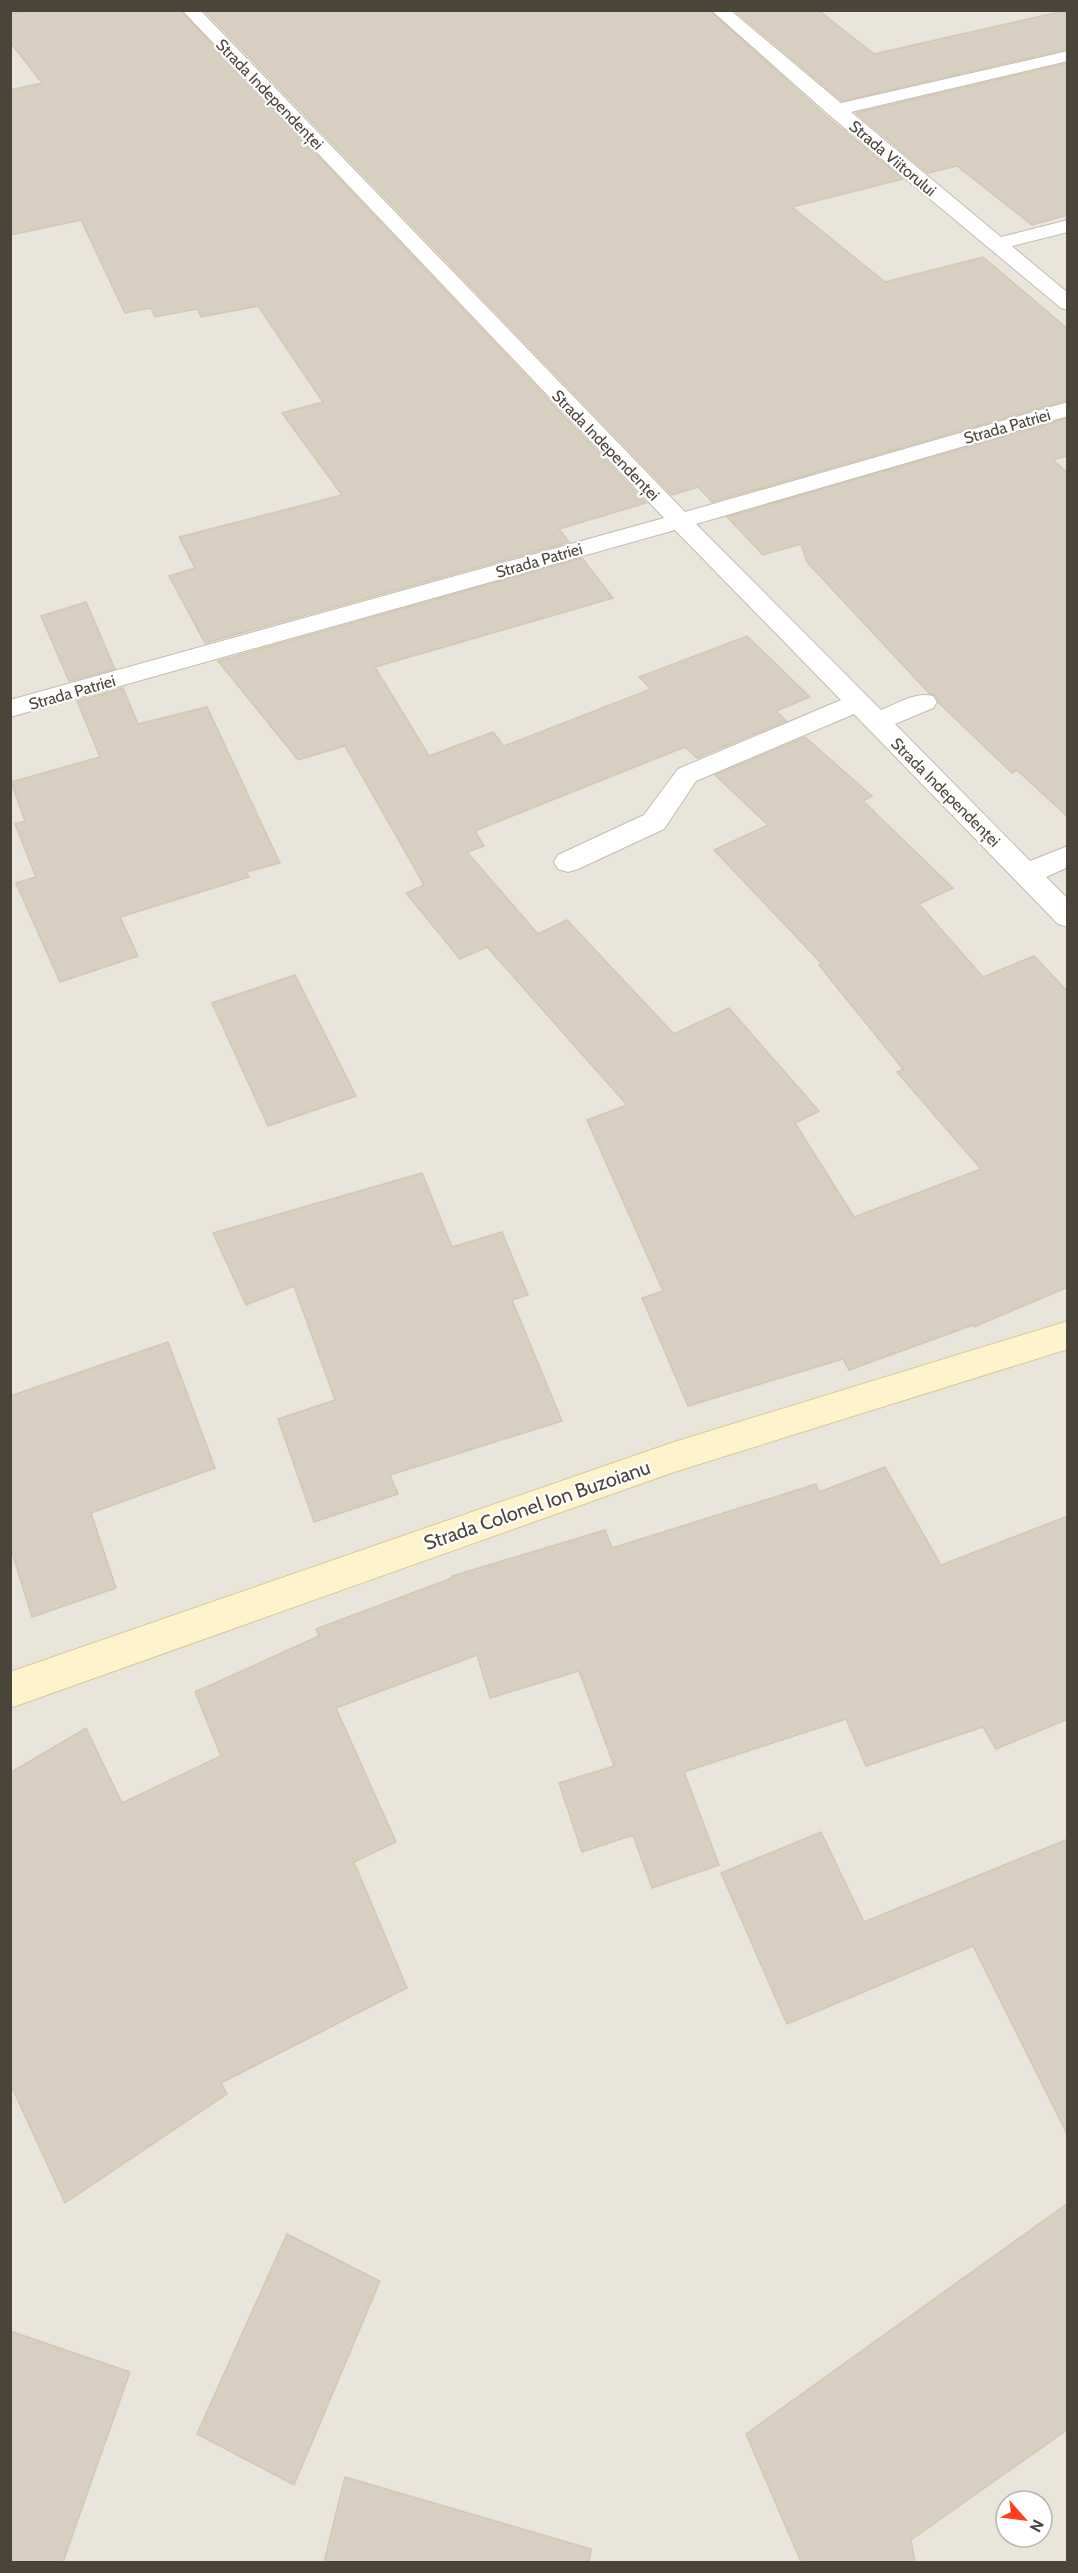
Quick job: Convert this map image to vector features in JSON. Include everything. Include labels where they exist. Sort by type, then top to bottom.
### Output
[{"type":"street","name":"Strada Independenței","points":[[190,10],[680,521],[1068,917]]},
{"type":"street","name":"Strada Viitorului","points":[[718,10],[1068,304]]},
{"type":"street","points":[[835,110],[1068,56]]},
{"type":"street","name":"Strada Patriei","points":[[10,709],[680,521],[1068,409]]},
{"type":"street","points":[[877,722],[924,702]]},
{"type":"street","points":[[568,862],[654,822],[687,775],[858,703]]},
{"type":"street","points":[[1028,874],[1068,855]]},
{"type":"street","name":"Strada Colonel Ion Buzoianu","points":[[10,1690],[674,1457],[1068,1335]]},
{"type":"lane","points":[[996,244],[1068,226]]},
{"type":"shaded area","points":[[11,11],[1067,11],[1067,2562],[11,2562]]},
{"type":"building","points":[[32,10],[180,10],[646,503],[559,529],[569,542],[205,643],[169,576],[195,568],[179,537],[342,495],[282,413],[323,402],[258,306],[201,317],[197,309],[155,317],[151,308],[125,313],[81,220],[10,235],[10,90],[42,83],[10,42],[10,14]]},
{"type":"building","points":[[204,10],[709,10],[826,116],[903,179],[792,207],[885,282],[983,257],[1068,329],[1068,400],[712,502],[698,487],[672,495]]},
{"type":"building","points":[[734,10],[818,10],[874,54],[1068,10],[1068,49],[842,101]]},
{"type":"building","points":[[1068,63],[1068,215],[1032,225],[957,166],[928,173],[856,113]]},
{"type":"building","points":[[1068,418],[1068,456],[1053,460],[1068,473],[1068,817],[1017,770],[1012,773],[939,703],[935,695],[929,693],[807,562],[801,544],[763,555],[727,517]]},
{"type":"building","points":[[582,558],[613,598],[375,667],[429,756],[493,732],[504,746],[651,689],[639,677],[747,636],[810,697],[776,711],[786,721],[697,758],[685,747],[475,831],[484,846],[467,852],[538,934],[567,920],[674,1034],[729,1008],[819,1111],[795,1123],[854,1217],[981,1169],[897,1072],[903,1069],[819,965],[822,964],[714,850],[768,825],[715,775],[805,737],[872,796],[863,801],[953,888],[919,904],[983,977],[1034,956],[1068,992],[1068,1287],[974,1327],[973,1325],[849,1370],[843,1359],[688,1406],[642,1298],[663,1291],[587,1120],[627,1105],[487,947],[460,959],[406,893],[424,885],[345,746],[298,760],[218,661]]},
{"type":"building","points":[[86,602],[115,669],[69,681],[41,616]]},
{"type":"building","points":[[123,688],[138,724],[207,707],[280,863],[246,872],[249,877],[120,917],[138,956],[60,982],[16,883],[36,877],[15,824],[25,821],[11,782],[100,757],[77,701]]},
{"type":"building","points":[[295,975],[356,1096],[268,1126],[212,1003]]},
{"type":"building","points":[[422,1173],[452,1247],[502,1232],[528,1295],[512,1300],[562,1421],[390,1475],[398,1494],[314,1522],[278,1419],[335,1400],[294,1286],[246,1305],[213,1233]]},
{"type":"building","points":[[168,1342],[215,1468],[91,1513],[116,1588],[32,1617],[10,1546],[10,1396]]},
{"type":"building","points":[[885,1467],[941,1565],[1068,1516],[1068,1719],[996,1749],[983,1727],[866,1766],[846,1719],[684,1772],[719,1865],[652,1888],[633,1835],[582,1852],[559,1783],[614,1766],[579,1671],[490,1698],[477,1655],[336,1708],[396,1842],[354,1862],[407,1988],[221,2083],[227,2094],[65,2203],[10,2083],[10,1773],[86,1728],[122,1803],[221,1756],[195,1692],[319,1636],[316,1629],[452,1578],[452,1576],[605,1530],[612,1548],[816,1484],[819,1492]]},
{"type":"building","points":[[821,1832],[864,1922],[1068,1839],[1068,2136],[973,1946],[787,2024],[721,1873]]},
{"type":"building","points":[[1068,2203],[1068,2429],[911,2540],[915,2562],[801,2562],[746,2434]]},
{"type":"building","points":[[287,2234],[380,2281],[294,2485],[197,2434]]},
{"type":"building","points":[[10,2331],[130,2372],[63,2562],[10,2562]]},
{"type":"building","points":[[345,2477],[591,2549],[589,2562],[324,2562]]}]
